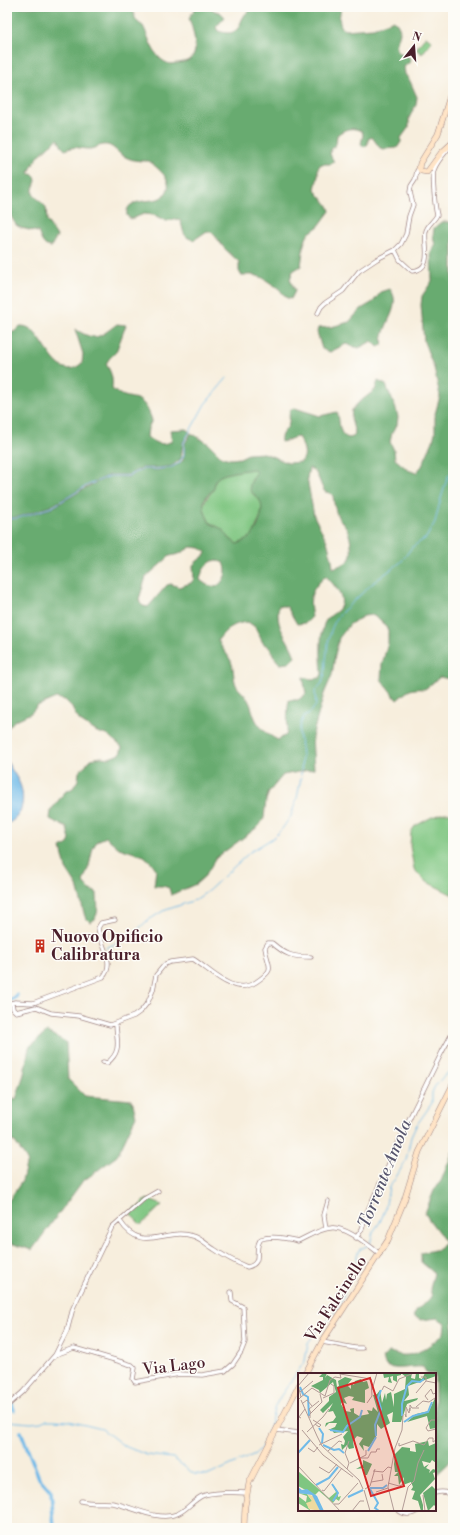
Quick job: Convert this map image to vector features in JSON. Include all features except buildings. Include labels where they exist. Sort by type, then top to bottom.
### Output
[{"type":"street","points":[[450,7],[453,10]]},
{"type":"street","points":[[318,313],[325,303],[343,292],[359,271],[377,259],[395,250],[401,244],[406,234],[409,216],[413,205],[410,190],[421,161],[438,134],[453,86]]},
{"type":"street","points":[[419,168],[423,172],[427,172],[441,153],[451,144]]},
{"type":"street","points":[[395,250],[400,260],[412,271],[417,270],[424,264],[427,253],[425,238],[426,231],[437,215],[435,208],[433,174],[436,166],[451,144]]},
{"type":"street","points":[[7,1004],[33,1002],[103,977],[109,967],[98,928],[101,923],[115,920]]},
{"type":"street","points":[[12,1003],[13,1009],[16,1012],[36,1007],[51,1013],[79,1016],[106,1025],[116,1023],[142,1011],[153,990],[156,975],[165,964],[170,962],[193,959],[233,986],[244,987],[253,984],[268,972],[270,967],[265,948],[268,943],[272,943],[285,953],[292,956],[311,957]]},
{"type":"street","points":[[103,1062],[107,1063],[116,1053],[118,1043],[116,1023]]},
{"type":"street","name":"Via Falcinello","points":[[358,1239],[368,1210],[410,1117],[453,1032]]},
{"type":"street","name":"Via Falcinello","points":[[306,1373],[322,1342],[388,1240],[404,1201],[419,1152],[453,1084]]},
{"type":"street","points":[[8,1404],[39,1375],[55,1355],[67,1331],[73,1308],[112,1226],[153,1192],[158,1191]]},
{"type":"street","points":[[326,1229],[324,1215],[328,1201]]},
{"type":"street","points":[[120,1220],[129,1233],[145,1238],[185,1234],[192,1236],[216,1251],[247,1267],[251,1266],[256,1261],[257,1245],[261,1239],[268,1237],[283,1237],[298,1241],[326,1229],[332,1228],[340,1229],[379,1253]]},
{"type":"street","name":"Via Lago","points":[[55,1355],[74,1348],[132,1364],[135,1368],[133,1381],[137,1382],[180,1374],[202,1375],[225,1370],[233,1364],[241,1352],[245,1342],[243,1307],[232,1301],[231,1292]]},
{"type":"street","points":[[322,1342],[362,1348]]},
{"type":"street","points":[[244,1528],[249,1483],[298,1388]]},
{"type":"street","points":[[276,1430],[298,1433]]},
{"type":"street","points":[[81,1501],[89,1503],[110,1503],[146,1513],[167,1516],[177,1514],[203,1496],[237,1492],[247,1493]]},
{"type":"street","points":[[436,1493],[446,1492],[453,1496]]},
{"type":"street","points":[[399,1511],[402,1513],[411,1514],[417,1511]]},
{"type":"green space","points":[[7,7],[133,7],[136,19],[143,26],[156,53],[160,58],[170,64],[185,62],[193,57],[195,40],[189,18],[196,7],[211,7],[213,10],[221,13],[225,17],[216,27],[218,31],[229,33],[234,32],[238,28],[242,19],[252,7],[341,7],[340,22],[344,30],[373,28],[394,20],[398,25],[400,33],[397,42],[398,52],[409,57],[411,61],[404,67],[405,74],[417,97],[416,105],[409,118],[409,127],[401,138],[401,142],[397,148],[380,148],[372,137],[368,139],[368,144],[364,147],[361,144],[363,135],[362,131],[355,129],[343,131],[337,135],[336,144],[331,150],[330,154],[334,162],[331,164],[321,164],[318,168],[315,189],[330,211],[319,226],[308,234],[304,244],[301,266],[293,271],[290,279],[295,291],[291,299],[287,298],[278,288],[263,278],[254,275],[241,275],[239,271],[239,262],[224,248],[213,233],[207,231],[194,240],[187,237],[179,219],[166,221],[154,215],[144,214],[131,219],[127,216],[129,207],[133,204],[158,199],[165,194],[168,189],[167,180],[164,175],[149,161],[132,160],[107,145],[102,145],[91,149],[75,147],[65,150],[58,139],[37,158],[34,163],[29,173],[35,176],[36,181],[33,194],[46,207],[47,221],[57,236],[51,247],[48,247],[43,242],[38,232],[21,228],[16,225],[7,210],[7,149],[11,135],[10,131],[7,129]]},
{"type":"green space","points":[[426,36],[432,41],[422,54],[416,49]]},
{"type":"green space","points":[[441,222],[450,222],[453,225],[453,680],[440,677],[425,689],[410,690],[397,700],[381,679],[382,664],[388,643],[388,630],[382,621],[372,615],[364,616],[350,624],[339,638],[332,675],[324,694],[312,737],[314,769],[283,775],[269,792],[266,800],[264,818],[259,826],[216,858],[205,876],[196,884],[171,895],[169,888],[154,886],[156,869],[144,856],[119,848],[106,837],[97,841],[93,848],[89,866],[83,882],[89,889],[97,893],[97,913],[96,917],[90,922],[85,917],[77,886],[66,869],[61,848],[68,844],[70,840],[67,828],[50,819],[51,810],[65,792],[73,788],[78,780],[79,772],[91,759],[101,757],[109,758],[120,754],[122,747],[109,736],[97,732],[80,721],[71,706],[65,700],[56,698],[37,706],[31,713],[14,721],[7,729],[7,520],[52,508],[89,486],[110,476],[128,477],[143,469],[158,470],[172,467],[183,460],[185,443],[191,433],[209,444],[222,457],[231,459],[240,458],[248,454],[264,453],[288,463],[301,462],[304,453],[298,437],[281,442],[281,436],[288,425],[291,409],[295,408],[320,416],[337,412],[341,431],[349,438],[353,437],[355,433],[351,419],[352,410],[358,403],[375,390],[378,381],[386,385],[398,417],[397,425],[392,433],[390,442],[394,450],[395,459],[408,470],[416,473],[422,466],[433,441],[435,432],[435,414],[440,396],[434,368],[424,342],[421,305],[422,296],[432,281],[431,253],[435,245],[433,236],[434,228]],"holes":[[[309,468],[315,472],[325,492],[330,493],[333,496],[338,517],[349,534],[351,553],[349,560],[342,565],[333,568],[327,541],[314,516],[307,478]],[[253,469],[256,472],[251,482],[250,489],[260,501],[262,509],[254,533],[243,542],[237,544],[230,539],[222,529],[210,523],[204,510],[204,500],[214,489],[217,478],[238,471]],[[191,547],[200,548],[206,552],[205,555],[193,565],[194,579],[191,583],[179,587],[171,584],[167,585],[148,607],[143,606],[139,599],[146,577],[170,556],[179,554]],[[216,560],[224,563],[226,570],[223,580],[216,587],[207,585],[200,580],[205,567]],[[326,576],[341,597],[340,607],[328,618],[322,630],[322,674],[320,678],[311,679],[303,677],[306,694],[298,700],[289,700],[286,735],[278,740],[261,728],[257,722],[248,700],[236,684],[231,661],[218,640],[231,627],[248,622],[255,627],[263,643],[271,649],[274,657],[280,664],[289,663],[295,657],[280,627],[278,613],[279,605],[287,607],[297,624],[306,623],[312,617],[310,604],[312,594],[317,585]]]},
{"type":"green space","points":[[390,289],[393,295],[394,306],[385,330],[382,345],[378,347],[372,341],[359,348],[346,344],[330,352],[322,349],[317,332],[318,328],[331,327],[349,322],[361,309],[373,302],[381,292]]},
{"type":"green space","points":[[117,324],[126,325],[116,352],[106,364],[112,376],[112,389],[119,394],[140,400],[144,404],[152,420],[148,428],[147,437],[153,441],[162,444],[172,441],[170,430],[186,429],[190,432],[183,442],[181,459],[172,466],[142,468],[128,475],[110,475],[88,485],[51,506],[18,517],[7,518],[7,332],[14,332],[20,326],[28,327],[35,333],[52,358],[66,368],[73,368],[82,363],[83,354],[75,329],[88,336],[97,337]]},
{"type":"green space","points":[[253,468],[256,472],[252,479],[251,492],[261,501],[263,510],[253,535],[246,541],[237,544],[230,539],[222,529],[210,523],[205,512],[204,502],[214,489],[215,481],[221,475]]},
{"type":"green space","points":[[444,813],[453,813],[453,895],[425,881],[414,869],[410,846],[411,832],[415,826],[432,817]]},
{"type":"green space","points":[[47,1032],[66,1042],[68,1079],[85,1096],[132,1100],[136,1116],[117,1156],[82,1182],[32,1250],[7,1242],[7,1203],[22,1181],[27,1160],[15,1142],[7,1140],[7,1096],[16,1099],[24,1074],[29,1047]]},
{"type":"green space","points":[[453,1151],[453,1455],[449,1463],[436,1475],[436,1373],[426,1373],[423,1367],[400,1368],[386,1366],[382,1358],[389,1352],[400,1355],[417,1353],[444,1333],[445,1323],[438,1318],[421,1320],[413,1316],[418,1309],[432,1297],[430,1289],[434,1273],[421,1262],[421,1253],[439,1249],[445,1242],[425,1213],[435,1188],[441,1181]]},
{"type":"green space","points":[[147,1199],[162,1205],[141,1225],[130,1214]]},
{"type":"water","points":[[7,761],[21,786],[23,798],[21,810],[9,823],[7,821]]},
{"type":"waterway","points":[[7,519],[18,518],[52,507],[88,485],[110,476],[128,476],[142,469],[172,467],[179,463],[184,455],[184,442],[205,404],[227,378]]},
{"type":"waterway","points":[[301,775],[302,755],[299,732],[304,716],[311,712],[316,705],[315,691],[322,683],[324,677],[328,643],[333,627],[342,612],[374,582],[401,562],[412,547],[426,538],[435,522],[448,476],[453,471]]},
{"type":"waterway","points":[[106,948],[130,937],[147,921],[163,911],[195,900],[208,891],[250,852],[273,838],[282,829],[291,816],[297,798],[301,778]]},
{"type":"waterway","points":[[7,1001],[15,998],[17,995]]},
{"type":"waterway","name":"Torrente Amola","points":[[7,1421],[31,1423],[45,1420],[69,1421],[102,1429],[124,1446],[147,1455],[173,1458],[194,1474],[209,1475],[255,1454],[261,1448],[267,1436],[275,1406],[305,1361],[308,1344],[312,1337],[331,1317],[340,1304],[347,1282],[357,1264],[357,1255],[359,1250],[370,1244],[373,1232],[380,1222],[385,1210],[389,1187],[406,1160],[411,1137],[416,1126],[432,1103],[432,1093],[434,1088],[438,1082],[453,1068]]},
{"type":"waterway","points":[[7,1389],[14,1410]]},
{"type":"waterway","points":[[21,1432],[39,1478],[51,1492],[54,1528]]},
{"type":"place","name":"Nuovo Opificio Calibratura","points":[[40,946]]}]
